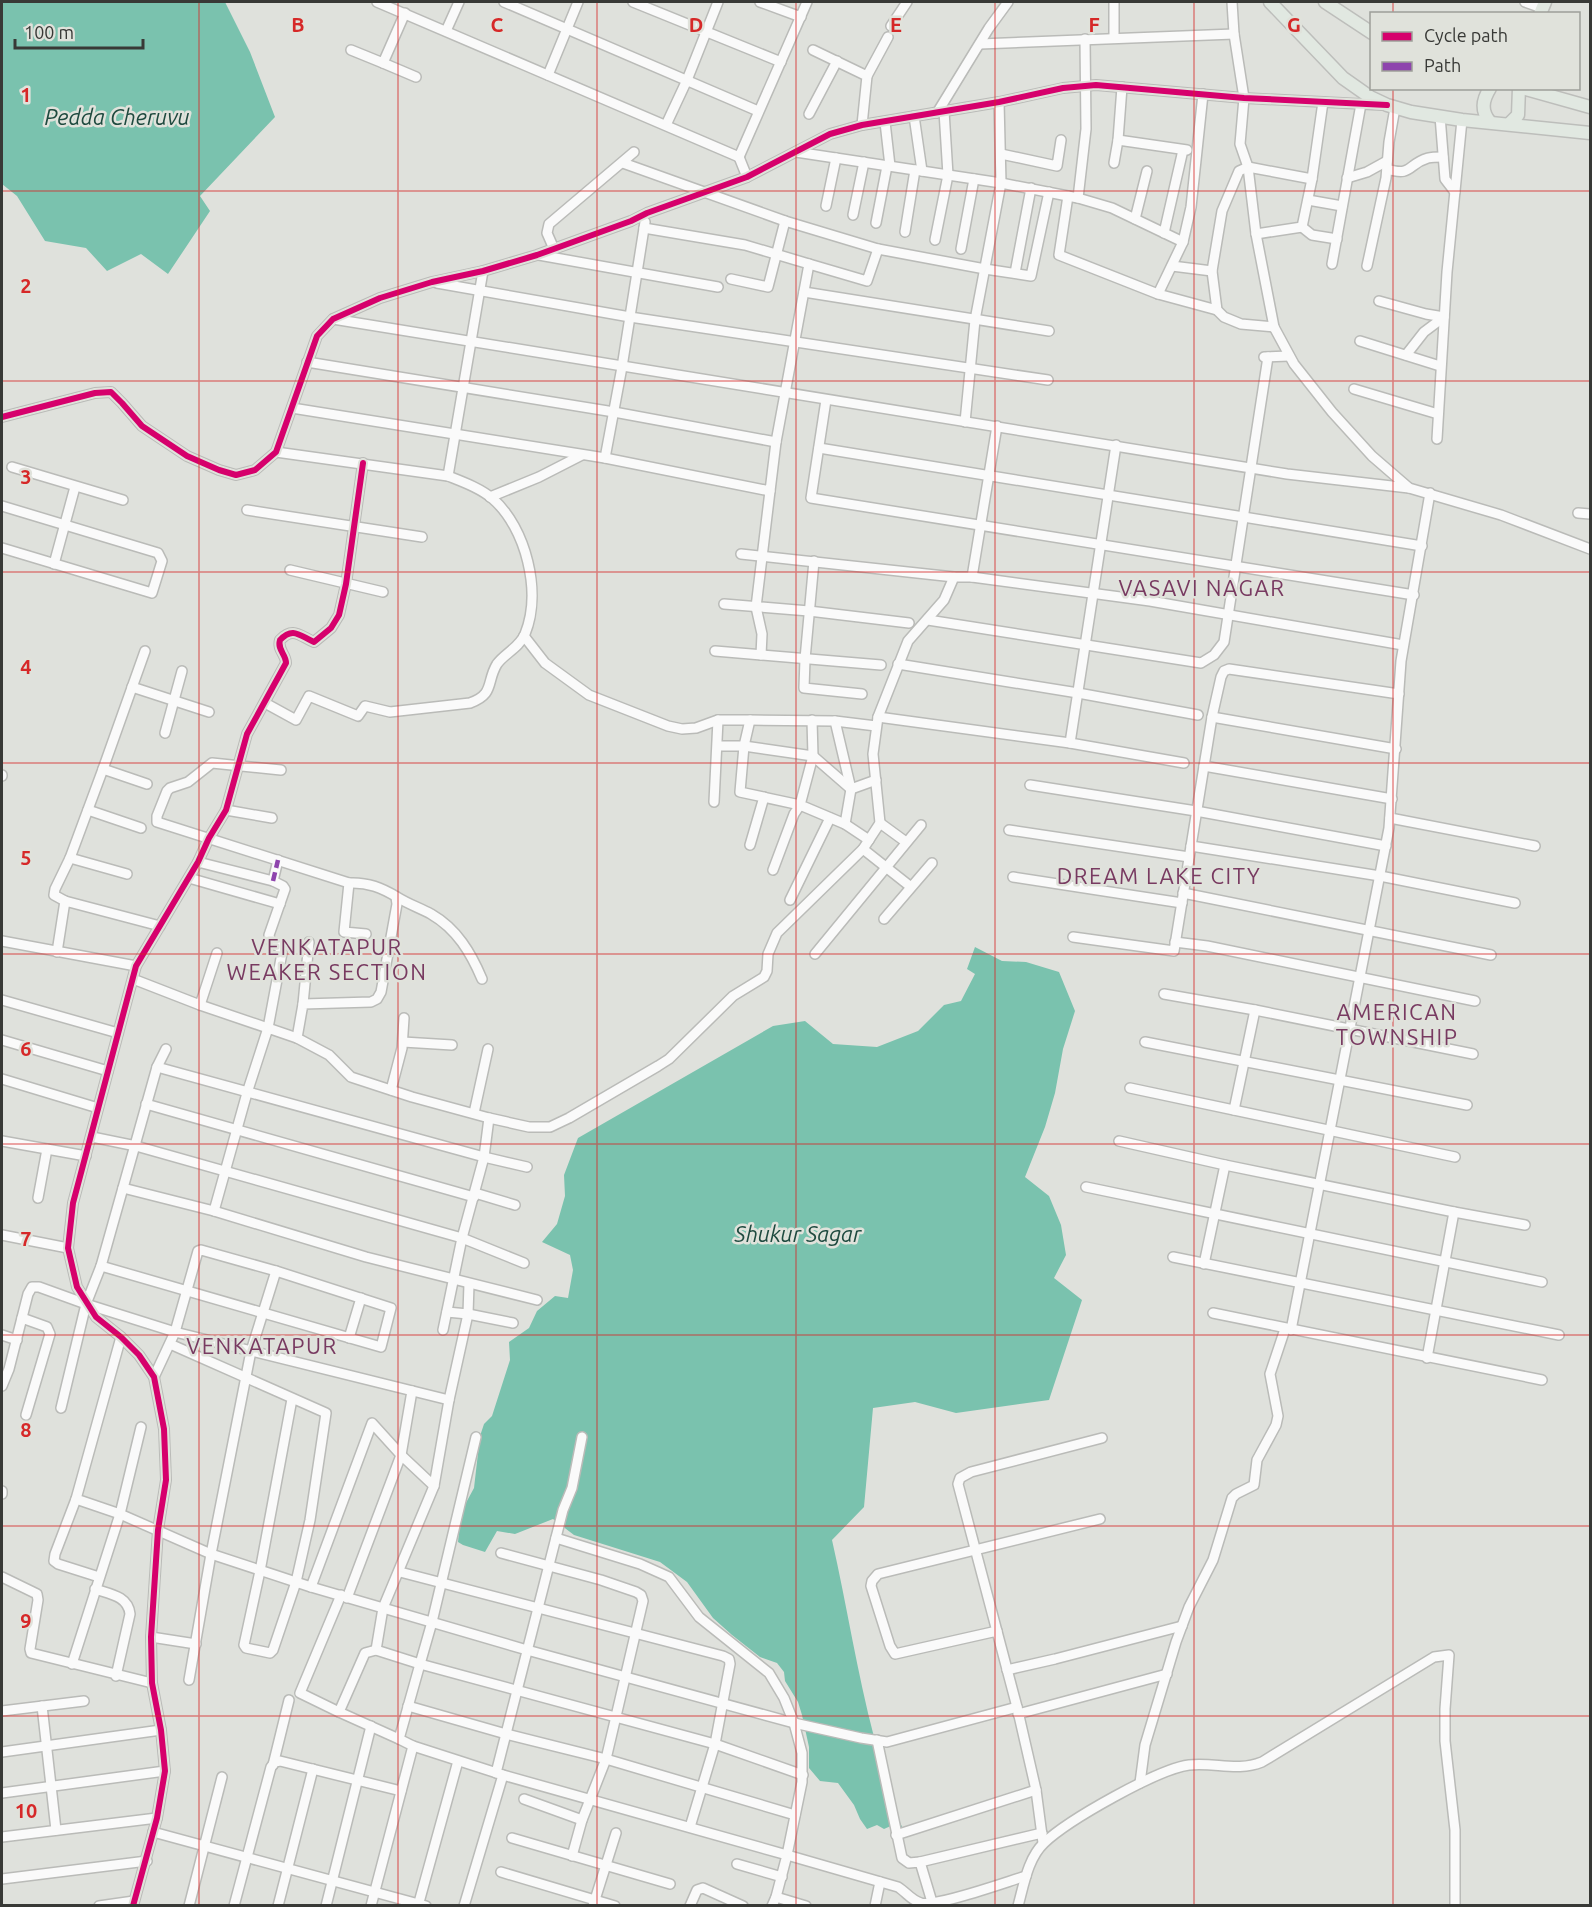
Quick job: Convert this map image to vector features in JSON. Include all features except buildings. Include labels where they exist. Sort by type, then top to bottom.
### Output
[{"type":"main road","points":[[1270,2],[1343,78],[1370,97],[1391,107],[1462,120],[1590,133]]},
{"type":"main road","points":[[1325,2],[1370,32]]},
{"type":"main road","points":[[1489,90],[1483,109],[1490,122]]},
{"type":"main road","points":[[1509,124],[1518,115],[1520,90]]},
{"type":"main road","points":[[1528,90],[1590,106]]},
{"type":"street","points":[[377,2],[739,157]]},
{"type":"street","points":[[446,31],[459,2]]},
{"type":"street","points":[[504,2],[567,27],[758,111]]},
{"type":"street","points":[[548,75],[578,2]]},
{"type":"street","points":[[633,2],[781,62]]},
{"type":"street","points":[[666,125],[687,80],[718,2]]},
{"type":"street","points":[[760,2],[801,17]]},
{"type":"street","points":[[747,177],[739,157],[807,2]]},
{"type":"street","points":[[891,26],[907,2]]},
{"type":"street","points":[[934,240],[948,175],[940,112],[1008,2]]},
{"type":"street","points":[[1114,2],[1114,38]]},
{"type":"street","points":[[1232,2],[1234,34],[1244,98],[1240,144],[1248,167],[1256,234],[1274,327],[1289,356],[1339,419],[1372,456],[1409,488]]},
{"type":"street","points":[[1525,2],[1542,8]]},
{"type":"street","points":[[383,63],[405,13]]},
{"type":"street","points":[[980,44],[1234,34]]},
{"type":"street","points":[[862,125],[867,76],[888,38]]},
{"type":"street","points":[[1085,39],[1086,129],[1059,255],[1158,294],[1217,310],[1224,317],[1241,324],[1274,327]]},
{"type":"street","points":[[351,50],[416,77]]},
{"type":"street","points":[[813,50],[867,76]]},
{"type":"street","points":[[809,114],[837,61]]},
{"type":"street","points":[[1114,164],[1122,87]]},
{"type":"street","points":[[2,417],[95,393],[111,393],[141,426],[187,456],[236,475],[255,470],[276,452],[317,336],[333,319],[380,298],[537,255],[631,221],[647,213],[747,177],[830,134],[862,125],[999,102],[1063,88],[1122,87],[1244,98],[1391,107],[1387,165],[1367,266]]},
{"type":"street","points":[[1158,294],[1183,242],[1194,187],[1203,94]]},
{"type":"street","points":[[965,422],[975,320],[1001,183],[999,102]]},
{"type":"street","points":[[1302,227],[1312,179],[1323,102]]},
{"type":"street","points":[[1332,264],[1361,104]]},
{"type":"street","points":[[905,232],[919,170],[914,116]]},
{"type":"street","points":[[1440,116],[1445,179],[1455,192]]},
{"type":"street","points":[[1437,440],[1440,366],[1462,120]]},
{"type":"street","points":[[876,223],[888,166],[885,122]]},
{"type":"street","points":[[1001,154],[1057,166],[1061,140]]},
{"type":"street","points":[[1118,140],[1197,151]]},
{"type":"street","points":[[1164,233],[1183,150]]},
{"type":"street","points":[[554,249],[547,233],[549,224],[634,152]]},
{"type":"street","points":[[796,152],[974,178],[1073,197],[1112,208],[1183,242]]},
{"type":"street","points":[[1387,165],[1398,172],[1408,171],[1429,158],[1443,157]]},
{"type":"street","points":[[826,206],[836,158]]},
{"type":"street","points":[[853,215],[864,162]]},
{"type":"street","points":[[623,163],[785,221],[878,249],[1031,276],[1049,192]]},
{"type":"street","points":[[1347,178],[1387,165]]},
{"type":"street","points":[[1217,310],[1212,271],[1222,211],[1239,171],[1248,167],[1312,179]]},
{"type":"street","points":[[1135,219],[1148,171]]},
{"type":"street","points":[[961,249],[974,178]]},
{"type":"street","points":[[1015,273],[1031,189]]},
{"type":"street","points":[[1308,200],[1342,206]]},
{"type":"street","points":[[604,458],[622,367],[647,213]]},
{"type":"street","points":[[731,279],[768,287],[785,221]]},
{"type":"street","points":[[1256,234],[1302,227],[1312,235],[1337,239]]},
{"type":"street","points":[[644,228],[745,246],[867,281],[878,249]]},
{"type":"street","points":[[537,255],[718,287]]},
{"type":"street","points":[[761,655],[762,634],[756,606],[762,556],[776,442],[809,264]]},
{"type":"street","points":[[1172,266],[1212,271]]},
{"type":"street","points":[[448,476],[483,271]]},
{"type":"street","points":[[432,282],[630,317],[1048,380]]},
{"type":"street","points":[[804,292],[1050,331]]},
{"type":"street","points":[[1379,301],[1426,314],[1444,316]]},
{"type":"street","points":[[1406,355],[1424,332],[1444,316]]},
{"type":"street","points":[[333,319],[1321,479],[1409,488],[1501,515],[1590,549]]},
{"type":"street","points":[[1360,341],[1440,366]]},
{"type":"street","points":[[927,620],[1201,663],[1214,655],[1224,642],[1252,468],[1266,357],[1289,356]]},
{"type":"street","points":[[307,362],[462,386],[776,442]]},
{"type":"street","points":[[1354,389],[1438,414]]},
{"type":"street","points":[[826,400],[810,498],[1414,595]]},
{"type":"street","points":[[292,408],[604,458],[770,491]]},
{"type":"street","points":[[972,577],[997,426]]},
{"type":"street","points":[[1070,743],[1116,446]]},
{"type":"street","points":[[819,448],[1422,546]]},
{"type":"street","points":[[265,703],[296,720],[309,696],[358,716],[365,706],[390,712],[480,700],[487,694],[496,666],[502,658],[516,648],[525,636],[532,606],[526,551],[507,512],[490,497],[471,485],[448,476],[276,452]]},
{"type":"street","points":[[490,497],[539,477],[582,455]]},
{"type":"street","points":[[99,1905],[134,1903],[147,1861],[165,1771],[161,1730],[152,1683],[151,1637],[158,1530],[166,1480],[164,1429],[154,1377],[139,1355],[122,1337],[96,1317],[77,1287],[68,1248],[73,1203],[136,966],[189,878],[226,810],[247,734],[286,663],[280,650],[280,640],[288,633],[294,632],[314,642],[331,628],[339,615],[346,584],[363,463]]},
{"type":"street","points":[[12,467],[123,500]]},
{"type":"street","points":[[54,564],[75,487]]},
{"type":"street","points":[[1140,1783],[1145,1745],[1192,1599],[1213,1560],[1232,1498],[1254,1485],[1257,1460],[1276,1425],[1276,1404],[1270,1374],[1288,1329],[1300,1284],[1386,846],[1392,799],[1403,645],[1414,595],[1430,493]]},
{"type":"street","points":[[2,506],[158,553],[162,561],[152,592],[2,548]]},
{"type":"street","points":[[247,510],[422,537]]},
{"type":"street","points":[[1578,513],[1590,514]]},
{"type":"street","points":[[741,554],[972,577],[1150,601],[1403,645]]},
{"type":"street","points":[[814,561],[804,688],[862,694]]},
{"type":"street","points":[[290,570],[383,592]]},
{"type":"street","points":[[133,979],[297,1038],[329,1055],[351,1077],[391,1090],[489,1119],[529,1127],[550,1127],[569,1118],[669,1059],[733,996],[764,977],[767,971],[768,954],[777,933],[863,849],[880,823],[873,754],[877,722],[908,641],[944,600],[954,577]]},
{"type":"street","points":[[724,604],[909,623]]},
{"type":"street","points":[[525,636],[545,663],[589,695],[668,726],[682,729],[696,728],[718,720],[877,722],[1070,743],[1184,763]]},
{"type":"street","points":[[145,651],[88,810],[54,895],[65,901],[160,926]]},
{"type":"street","points":[[715,651],[880,665]]},
{"type":"street","points":[[898,664],[1078,693],[1198,716]]},
{"type":"street","points":[[1074,937],[1174,951],[1212,717],[1224,671],[1229,669],[1399,694]]},
{"type":"street","points":[[165,733],[182,671]]},
{"type":"street","points":[[132,687],[209,712]]},
{"type":"street","points":[[1212,717],[1396,749]]},
{"type":"street","points":[[714,801],[718,720]]},
{"type":"street","points":[[750,720],[744,746],[740,792],[800,805],[845,824],[869,840]]},
{"type":"street","points":[[773,870],[794,814],[800,805],[813,756],[812,720]]},
{"type":"street","points":[[835,721],[851,789],[845,824]]},
{"type":"street","points":[[718,746],[744,746],[813,756],[851,789]]},
{"type":"street","points":[[281,770],[212,763],[192,780],[170,788],[165,794],[157,816],[158,822],[349,883],[360,882],[372,885],[433,915],[452,929],[470,952],[482,979]]},
{"type":"street","points":[[1204,766],[1392,799]]},
{"type":"street","points":[[103,769],[147,784]]},
{"type":"street","points":[[851,789],[876,780]]},
{"type":"street","points":[[1030,785],[1386,846]]},
{"type":"street","points":[[750,844],[764,797]]},
{"type":"street","points":[[88,810],[141,828]]},
{"type":"street","points":[[226,810],[272,818]]},
{"type":"street","points":[[790,900],[830,818]]},
{"type":"street","points":[[1390,818],[1535,846]]},
{"type":"street","points":[[880,823],[906,842]]},
{"type":"street","points":[[814,954],[921,825]]},
{"type":"street","points":[[1009,830],[1189,857]]},
{"type":"street","points":[[1191,846],[1380,876],[1515,903]]},
{"type":"street","points":[[863,849],[911,887]]},
{"type":"street","points":[[70,858],[127,874]]},
{"type":"street","points":[[273,882],[278,860]]},
{"type":"street","points":[[198,862],[284,887],[269,935],[270,940],[282,949],[282,953],[268,1028],[214,1211]]},
{"type":"street","points":[[884,919],[932,863]]},
{"type":"street","points":[[1013,877],[1182,898],[1370,930],[1491,955]]},
{"type":"street","points":[[189,878],[280,904]]},
{"type":"street","points":[[349,883],[344,932],[366,934]]},
{"type":"street","points":[[303,1004],[371,1002],[377,999],[381,992],[397,904],[396,897]]},
{"type":"street","points":[[57,952],[65,901]]},
{"type":"street","points":[[2,941],[136,966]]},
{"type":"street","points":[[297,1038],[309,942]]},
{"type":"street","points":[[1175,942],[1207,946],[1475,1001]]},
{"type":"street","points":[[200,1005],[217,953]]},
{"type":"street","points":[[1164,994],[1473,1054]]},
{"type":"street","points":[[2,1001],[118,1033]]},
{"type":"street","points":[[1234,1110],[1255,1010]]},
{"type":"street","points":[[391,1090],[403,1042],[404,1018]]},
{"type":"street","points":[[2,1040],[108,1071]]},
{"type":"street","points":[[403,1042],[452,1045]]},
{"type":"street","points":[[1145,1042],[1467,1105]]},
{"type":"street","points":[[61,1408],[86,1304],[101,1266],[157,1067],[166,1049]]},
{"type":"street","points":[[474,1113],[488,1049]]},
{"type":"street","points":[[157,1067],[527,1167]]},
{"type":"street","points":[[2,1079],[98,1108]]},
{"type":"street","points":[[1130,1088],[1455,1157]]},
{"type":"street","points":[[146,1104],[515,1205]]},
{"type":"street","points":[[443,1330],[462,1238],[484,1157],[489,1119]]},
{"type":"street","points":[[92,1137],[136,1146],[462,1238],[524,1263]]},
{"type":"street","points":[[2,1141],[86,1156]]},
{"type":"street","points":[[1119,1141],[1225,1165],[1525,1225]]},
{"type":"street","points":[[38,1198],[47,1149]]},
{"type":"street","points":[[1204,1264],[1225,1165]]},
{"type":"street","points":[[1086,1187],[1542,1282]]},
{"type":"street","points":[[123,1188],[214,1211],[366,1257],[537,1300]]},
{"type":"street","points":[[1427,1358],[1454,1212]]},
{"type":"street","points":[[2,1235],[68,1248]]},
{"type":"street","points":[[101,1266],[188,1290],[381,1347],[391,1308],[276,1271],[201,1250],[198,1251],[188,1290],[175,1332],[154,1377]]},
{"type":"street","points":[[1173,1257],[1560,1335]]},
{"type":"street","points":[[189,1680],[251,1351],[276,1271]]},
{"type":"street","points":[[376,1650],[383,1608],[434,1486],[449,1400],[468,1314],[469,1284]]},
{"type":"street","points":[[2,1386],[17,1340],[27,1294],[32,1287],[39,1287],[175,1332],[449,1400]]},
{"type":"street","points":[[349,1338],[361,1298]]},
{"type":"street","points":[[447,1312],[513,1323]]},
{"type":"street","points":[[1213,1313],[1542,1380]]},
{"type":"street","points":[[22,1318],[47,1327],[50,1334],[26,1415]]},
{"type":"street","points":[[2,1335],[17,1340]]},
{"type":"street","points":[[99,1577],[58,1564],[54,1560],[76,1499],[122,1337]]},
{"type":"street","points":[[170,1344],[246,1379],[292,1398],[323,1412],[327,1416],[310,1520],[296,1582],[272,1652],[246,1648],[244,1645],[292,1398]]},
{"type":"street","points":[[412,1392],[401,1455],[344,1596],[300,1694],[413,1746],[500,1774],[898,1887],[921,1903],[935,1903],[1026,1876]]},
{"type":"street","points":[[311,1587],[372,1423],[434,1486]]},
{"type":"street","points":[[72,1664],[120,1514],[141,1427]]},
{"type":"street","points":[[399,1739],[432,1622],[476,1437]]},
{"type":"street","points":[[464,1905],[500,1774],[506,1734],[563,1510],[572,1488],[582,1437]]},
{"type":"street","points":[[1018,1905],[1026,1876],[1043,1838],[1036,1790],[1018,1711],[958,1484],[960,1478],[971,1472],[1102,1438]]},
{"type":"street","points":[[76,1499],[120,1514],[211,1554],[311,1587],[722,1704],[794,1723],[887,1742],[1167,1674]]},
{"type":"street","points":[[997,1631],[895,1654],[890,1646],[871,1586],[872,1581],[878,1574],[1100,1519]]},
{"type":"street","points":[[556,1538],[640,1564],[669,1577],[699,1617],[769,1673],[784,1698],[794,1723],[802,1752],[803,1775],[782,1877],[774,1901],[806,1905]]},
{"type":"street","points":[[501,1553],[601,1580],[641,1595],[644,1600],[606,1759],[582,1820],[572,1856]]},
{"type":"street","points":[[400,1572],[729,1659],[715,1744],[690,1827]]},
{"type":"street","points":[[2,1577],[37,1594],[31,1653],[116,1676],[152,1683]]},
{"type":"street","points":[[96,1589],[126,1601],[129,1606],[130,1614],[116,1676]]},
{"type":"street","points":[[1007,1670],[1182,1626]]},
{"type":"street","points":[[151,1637],[196,1644]]},
{"type":"street","points":[[339,1712],[365,1653],[376,1650],[517,1691],[715,1744],[803,1775]]},
{"type":"street","points":[[876,1740],[904,1862],[920,1862],[1043,1838],[1140,1783],[1188,1765],[1237,1768],[1256,1765],[1434,1657],[1449,1654],[1445,1741],[1455,1830],[1455,1905]]},
{"type":"street","points":[[234,1905],[289,1700]]},
{"type":"street","points":[[2,1711],[84,1701]]},
{"type":"street","points":[[42,1706],[56,1830]]},
{"type":"street","points":[[408,1706],[606,1759],[795,1815]]},
{"type":"street","points":[[326,1905],[370,1726]]},
{"type":"street","points":[[2,1752],[161,1730]]},
{"type":"street","points":[[371,1905],[413,1746]]},
{"type":"street","points":[[273,1765],[280,1761],[401,1791]]},
{"type":"street","points":[[153,1832],[421,1905],[458,1761]]},
{"type":"street","points":[[278,1905],[313,1769]]},
{"type":"street","points":[[2,1792],[165,1771]]},
{"type":"street","points":[[189,1905],[222,1777]]},
{"type":"street","points":[[896,1835],[1036,1790]]},
{"type":"street","points":[[524,1799],[582,1820]]},
{"type":"street","points":[[2,1837],[157,1818]]},
{"type":"street","points":[[594,1902],[616,1833]]},
{"type":"street","points":[[512,1838],[670,1884]]},
{"type":"street","points":[[2,1879],[147,1861]]},
{"type":"street","points":[[920,1862],[935,1903]]},
{"type":"street","points":[[737,1864],[782,1877]]},
{"type":"street","points":[[501,1872],[594,1902],[615,1905]]},
{"type":"street","points":[[875,1905],[880,1882]]},
{"type":"street","points":[[690,1905],[697,1890],[703,1888],[743,1905]]},
{"type":"water","name":"Pedda Cheruvu","points":[[2,2],[225,2],[250,52],[275,117],[200,196],[210,211],[168,274],[141,254],[107,271],[86,248],[45,241],[17,196],[2,184]]},
{"type":"water","name":"Shukur Sagar","points":[[975,947],[1002,961],[1026,962],[1059,972],[1075,1011],[1063,1049],[1055,1093],[1045,1127],[1025,1177],[1049,1196],[1061,1225],[1066,1255],[1054,1278],[1082,1300],[1049,1400],[956,1413],[915,1402],[873,1408],[864,1507],[832,1540],[868,1713],[886,1784],[903,1829],[893,1825],[884,1829],[877,1825],[867,1829],[854,1805],[838,1783],[820,1781],[809,1768],[809,1747],[802,1715],[798,1702],[785,1681],[784,1672],[777,1663],[760,1657],[713,1618],[687,1582],[660,1562],[574,1535],[553,1519],[515,1534],[497,1531],[485,1552],[458,1542],[461,1512],[474,1488],[480,1436],[484,1424],[492,1416],[510,1360],[509,1342],[529,1328],[537,1311],[555,1296],[568,1298],[573,1270],[570,1255],[542,1242],[557,1224],[565,1196],[564,1175],[578,1138],[773,1026],[805,1021],[833,1044],[877,1047],[918,1031],[944,1005],[961,1001],[975,974],[967,969]]},
{"type":"marked path","points":[[273,881],[278,860]]},
{"type":"cycle path","points":[[2,417],[95,393],[111,392],[142,426],[187,456],[236,475],[255,470],[276,452],[317,336],[333,319],[380,298],[537,255],[631,221],[647,213],[747,177],[830,134],[862,125],[999,102],[1063,88],[1096,85],[1244,98],[1387,105]]},
{"type":"cycle path","points":[[133,1906],[157,1818],[165,1771],[161,1730],[152,1683],[151,1637],[158,1530],[166,1480],[164,1429],[154,1377],[139,1355],[96,1317],[77,1287],[68,1248],[73,1203],[136,966],[226,810],[247,734],[286,663],[280,640],[293,633],[314,642],[331,628],[339,615],[346,584],[363,463]]},
{"type":"district","name":"VASAVI NAGAR","points":[[1202,587]]},
{"type":"district","name":"DREAM LAKE CITY","points":[[1159,875]]},
{"type":"district","name":"VENKATAPUR WEAKER SECTION","points":[[327,958]]},
{"type":"district","name":"AMERICAN TOWNSHIP","points":[[1397,1024]]},
{"type":"district","name":"VENKATAPUR","points":[[262,1345]]}]
